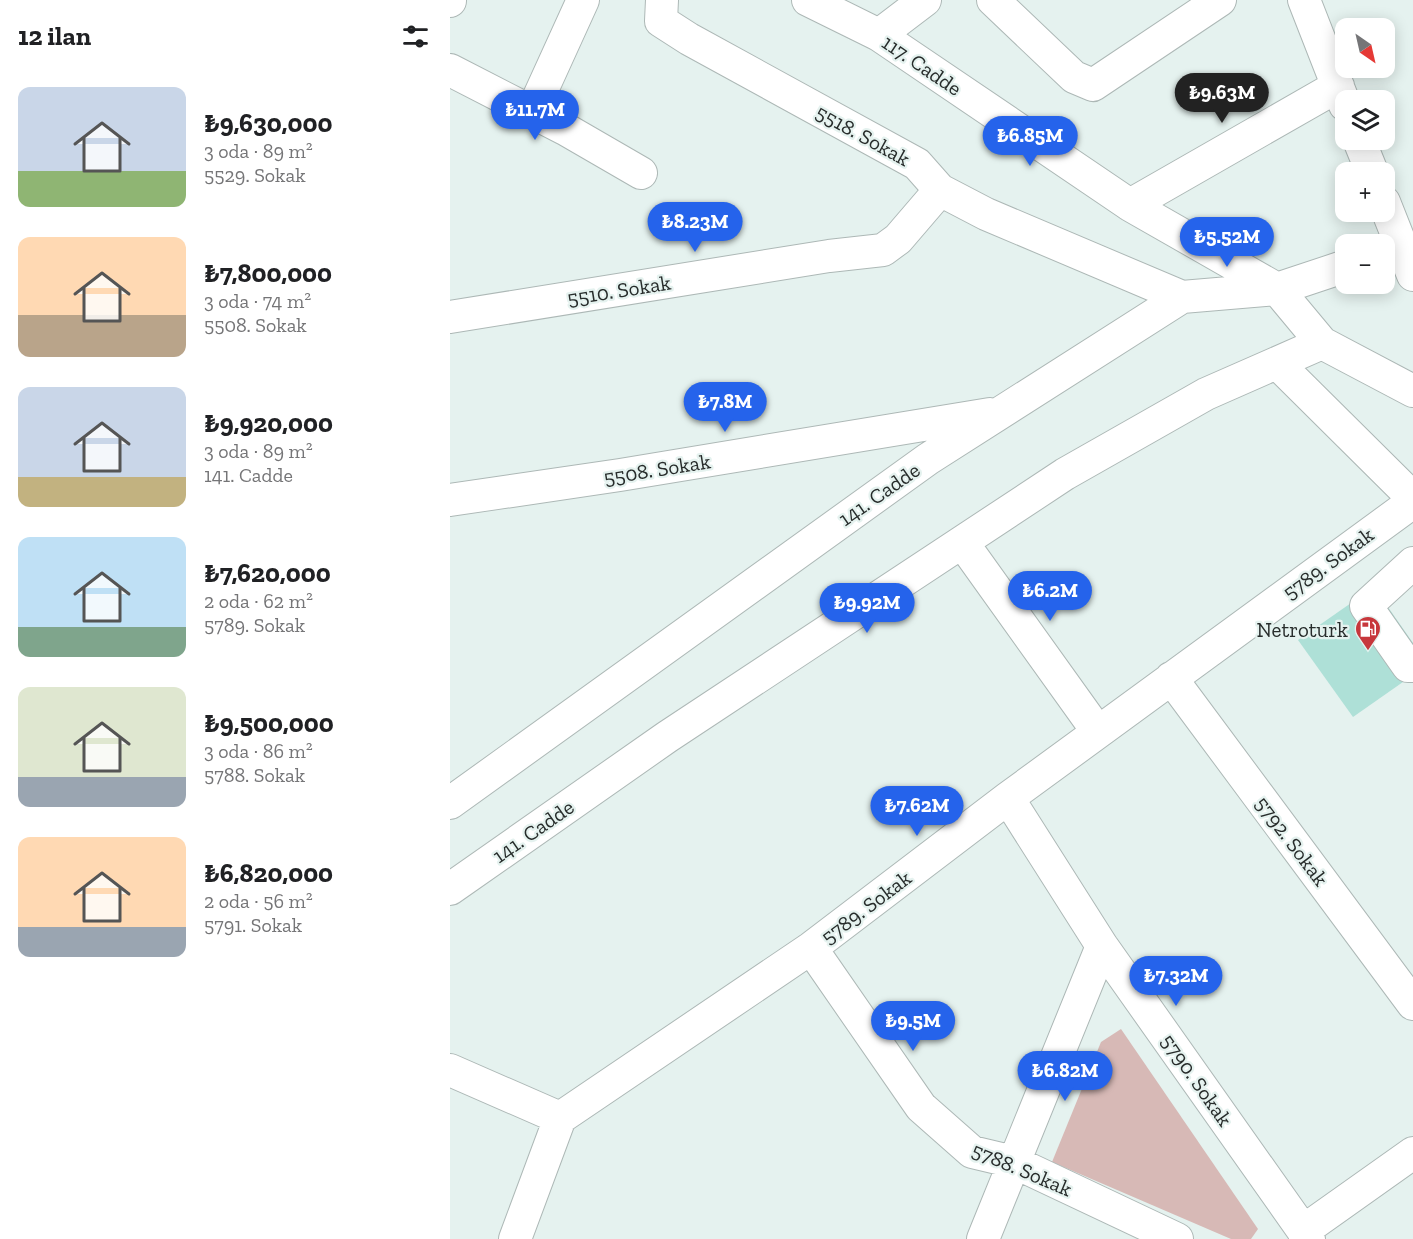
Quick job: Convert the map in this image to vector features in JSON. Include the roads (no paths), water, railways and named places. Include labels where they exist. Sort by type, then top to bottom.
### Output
[{"type":"street","points":[[532,112],[583,0]]},
{"type":"street","name":"5518. Sokak","points":[[662,0],[661,21],[688,39],[917,164],[940,190],[986,214],[1182,297]]},
{"type":"street","name":"117. Cadde","points":[[808,0],[879,35],[1130,205],[1277,289]]},
{"type":"street","points":[[879,35],[925,0]]},
{"type":"street","points":[[993,0],[1074,77],[1093,85],[1220,0]]},
{"type":"street","points":[[1304,0],[1340,90]]},
{"type":"street","points":[[450,70],[532,112],[641,173]]},
{"type":"street","points":[[1130,205],[1335,100]]},
{"type":"street","name":"5510. Sokak","points":[[450,317],[817,258],[883,250],[898,238],[940,190]]},
{"type":"street","points":[[1391,222],[1405,265]]},
{"type":"street","name":"141. Cadde","points":[[450,803],[909,472],[1182,297],[1277,289],[1335,270]]},
{"type":"street","points":[[1277,289],[1322,343],[1413,391]]},
{"type":"street","name":"141. Cadde","points":[[450,889],[667,737],[1065,474],[1206,394],[1322,343]]},
{"type":"street","points":[[1277,363],[1413,500]]},
{"type":"street","name":"5508. Sokak","points":[[450,500],[620,475],[1006,411]]},
{"type":"street","name":"5789. Sokak","points":[[560,1118],[811,948],[1008,798],[1413,500]]},
{"type":"street","points":[[962,542],[1098,732]]},
{"type":"street","points":[[1413,563],[1366,606],[1408,666],[1413,666]]},
{"type":"street","name":"5792. Sokak","points":[[1171,678],[1413,1004]]},
{"type":"street","name":"5790. Sokak","points":[[1008,798],[1102,946],[1306,1235]]},
{"type":"street","points":[[983,1239],[1102,946]]},
{"type":"street","name":"5788. Sokak","points":[[811,948],[921,1107],[972,1152],[1014,1162],[1177,1239]]},
{"type":"street","points":[[450,1070],[560,1118],[515,1239]]},
{"type":"street","points":[[1306,1235],[1413,1153]]},
{"type":"place","name":"Netroturk","points":[[1368,652]]}]
